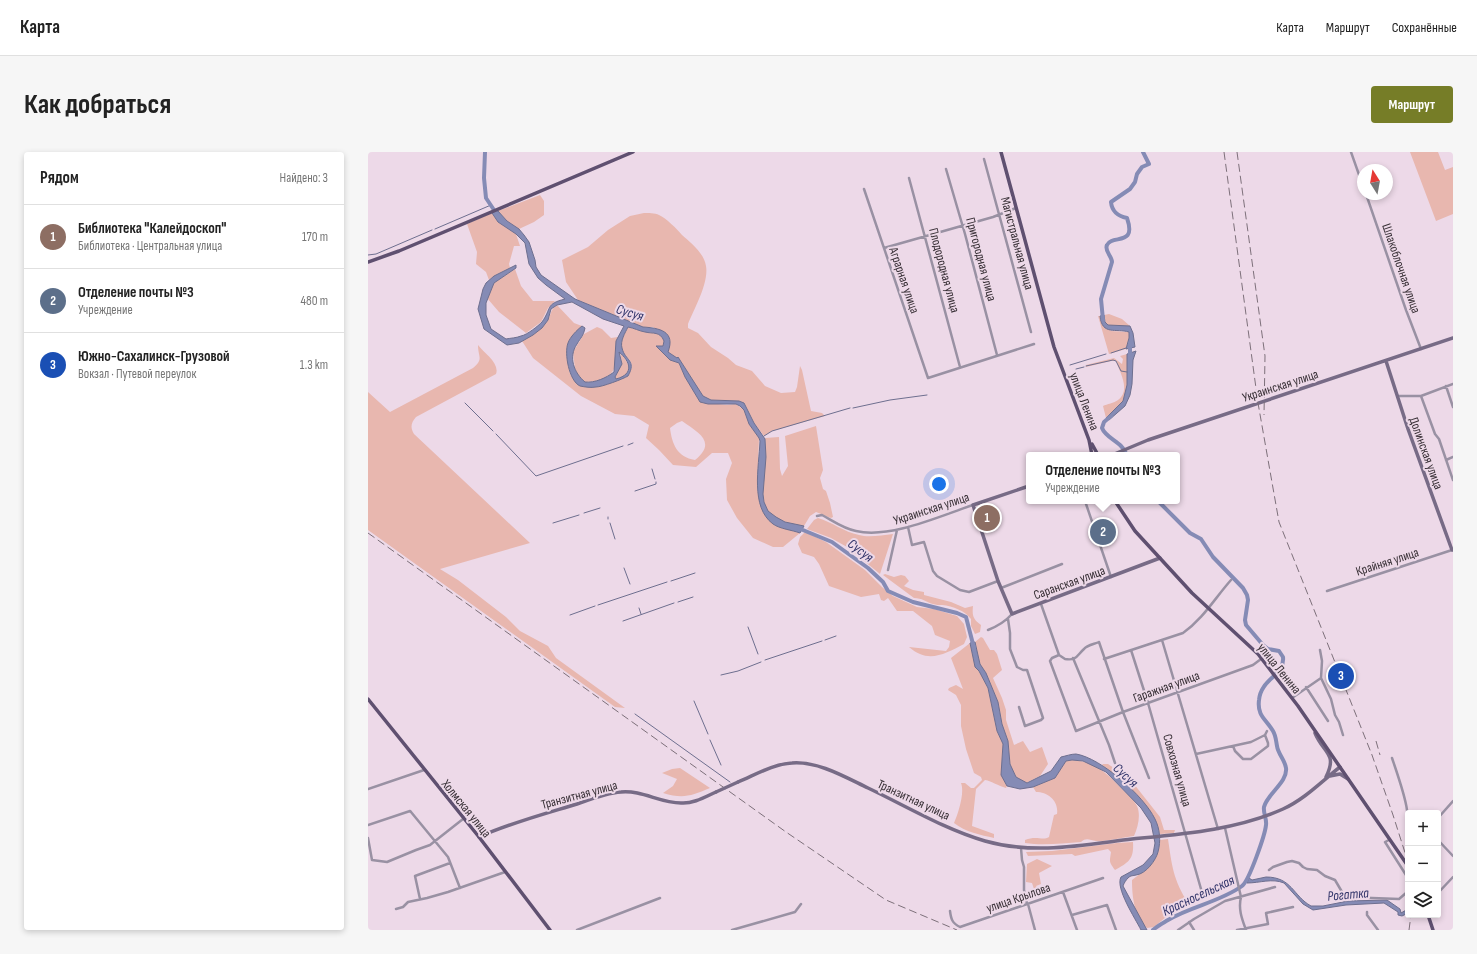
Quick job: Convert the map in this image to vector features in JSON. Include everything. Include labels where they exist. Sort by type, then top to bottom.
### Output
[{"type":"main road","points":[[368,262],[399,251],[633,152]]},
{"type":"main road","name":"улица Ленина","points":[[1001,152],[1041,304],[1054,347],[1089,440],[1091,452]]},
{"type":"main road","name":"Украинская улица","points":[[1120,452],[1148,440],[1453,338]]},
{"type":"main road","name":"Долинская улица","points":[[1386,361],[1452,550]]},
{"type":"main road","name":"улица Ленина","points":[[1089,440],[1096,451]]},
{"type":"main road","name":"Украинская улица","points":[[973,505],[1026,487]]},
{"type":"main road","name":"улица Ленина","points":[[1117,504],[1132,526],[1160,558],[1207,609],[1253,649],[1270,670],[1314,728],[1387,841],[1405,862]]},
{"type":"main road","points":[[973,505],[1000,588],[1012,614]]},
{"type":"main road","name":"Саранская улица","points":[[1012,614],[1111,578],[1160,558]]},
{"type":"main road","name":"Холмская улица","points":[[368,699],[550,930]]},
{"type":"main road","points":[[1314,728],[1317,737],[1329,756],[1331,768],[1326,778]]},
{"type":"main road","name":"Транзитная улица","points":[[479,838],[491,832],[554,811],[620,792],[641,793],[681,804],[697,800],[778,765],[793,763],[810,764],[852,780],[965,834],[986,841],[1021,848],[1051,848],[1185,834],[1225,828],[1274,812],[1302,798],[1340,767]]},
{"type":"main road","points":[[1326,778],[1340,774],[1349,780]]},
{"type":"main road","points":[[1429,918],[1433,930]]},
{"type":"street","points":[[1351,152],[1357,169]]},
{"type":"street","name":"Магистральная улица","points":[[984,159],[1031,332]]},
{"type":"street","name":"Пригородная улица","points":[[946,169],[963,225],[997,355]]},
{"type":"street","name":"Плодородная улица","points":[[909,178],[960,367]]},
{"type":"street","name":"Аграрная улица","points":[[864,189],[928,378],[960,367]]},
{"type":"street","name":"Шлакоблочная улица","points":[[1368,200],[1421,349]]},
{"type":"street","points":[[884,248],[1016,208]]},
{"type":"street","points":[[960,367],[1034,344]]},
{"type":"street","points":[[1397,396],[1421,396],[1438,388],[1453,384]]},
{"type":"street","points":[[1446,386],[1453,407]]},
{"type":"street","points":[[1421,396],[1434,434],[1439,438],[1453,480]]},
{"type":"street","points":[[1446,460],[1453,457]]},
{"type":"street","points":[[1086,504],[1111,578]]},
{"type":"street","name":"Украинская улица","points":[[816,516],[822,515],[849,529],[866,533],[897,530],[973,505]]},
{"type":"street","points":[[908,527],[912,545],[924,542],[933,571],[937,576],[960,590],[969,592],[998,581]]},
{"type":"street","points":[[888,570],[897,530]]},
{"type":"street","name":"Крайняя улица","points":[[1327,591],[1452,550]]},
{"type":"street","points":[[1000,588],[1062,564]]},
{"type":"street","points":[[1104,659],[1184,633],[1202,618],[1207,609],[1231,580]]},
{"type":"street","points":[[1041,604],[1059,655],[1065,659],[1079,656],[1084,648],[1099,642],[1123,712],[1149,778]]},
{"type":"street","points":[[988,630],[998,626],[1012,614]]},
{"type":"street","points":[[1008,619],[1010,649],[1017,667],[1027,670],[1043,718],[1025,726],[1018,707]]},
{"type":"street","points":[[1162,640],[1218,829]]},
{"type":"street","name":"Совхозная улица","points":[[1132,650],[1203,896]]},
{"type":"street","points":[[1320,650],[1322,661],[1321,678],[1331,699],[1335,715],[1340,722],[1343,735]]},
{"type":"street","name":"Гаражная улица","points":[[1059,655],[1052,658],[1050,661],[1076,731],[1148,702],[1178,693],[1254,664],[1261,659]]},
{"type":"street","points":[[1073,658],[1115,763]]},
{"type":"street","points":[[1292,698],[1321,678]]},
{"type":"street","points":[[1306,687],[1328,721]]},
{"type":"street","points":[[1196,754],[1251,742],[1264,735],[1267,731]]},
{"type":"street","points":[[1233,746],[1235,751],[1243,759],[1251,759],[1268,746],[1264,735]]},
{"type":"street","points":[[1392,758],[1406,801],[1407,810]]},
{"type":"street","points":[[368,789],[424,770]]},
{"type":"street","points":[[1441,815],[1453,801]]},
{"type":"street","points":[[368,825],[410,811],[448,857],[460,888]]},
{"type":"street","points":[[368,838],[372,860],[386,862],[436,842],[463,819]]},
{"type":"street","points":[[1225,828],[1240,897],[1239,905],[1245,929]]},
{"type":"street","points":[[1387,841],[1406,875],[1408,882]]},
{"type":"street","points":[[1441,843],[1453,856]]},
{"type":"street","points":[[1021,848],[1024,867],[1024,890],[1035,930]]},
{"type":"street","points":[[1269,870],[1287,862],[1299,862],[1303,867],[1317,870],[1325,876],[1335,880],[1345,897],[1398,899],[1405,895]]},
{"type":"street","points":[[420,899],[415,876],[450,863]]},
{"type":"street","points":[[396,909],[405,906],[408,902],[460,888],[505,872]]},
{"type":"street","points":[[1441,890],[1453,877]]},
{"type":"street","name":"улица Крылова","points":[[950,911],[950,919],[960,927],[1103,878]]},
{"type":"street","points":[[1178,930],[1225,901],[1275,887]]},
{"type":"street","points":[[1063,892],[1077,930]]},
{"type":"street","points":[[577,930],[660,898]]},
{"type":"street","points":[[732,930],[795,912],[801,904]]},
{"type":"street","points":[[1072,915],[1107,905],[1116,930]]},
{"type":"street","points":[[1238,930],[1268,924],[1266,914],[1293,907]]},
{"type":"street","points":[[1367,912],[1367,915],[1378,930]]},
{"type":"street","points":[[1189,922],[1194,930]]},
{"type":"shaded area","points":[[1410,152],[1438,152],[1445,170],[1453,167],[1453,214],[1436,221]]},
{"type":"shaded area","points":[[540,195],[544,201],[544,215],[534,222],[519,229],[507,221],[498,211]]},
{"type":"shaded area","points":[[492,213],[498,222],[516,234],[520,246],[514,246],[509,264],[510,268],[489,280],[486,272],[476,264],[477,252],[467,224]]},
{"type":"shaded area","points":[[652,213],[662,216],[697,249],[705,261],[706,273],[703,288],[688,324],[688,328],[698,333],[711,347],[736,365],[752,371],[765,386],[781,393],[795,392],[800,366],[811,411],[822,413],[825,416],[772,431],[764,436],[754,423],[744,403],[739,401],[711,400],[703,396],[678,357],[677,358],[668,352],[670,341],[653,327],[643,327],[578,300],[566,282],[562,260],[588,247],[608,230],[630,216]]},
{"type":"shaded area","points":[[515,269],[521,286],[533,301],[555,301],[548,308],[541,322],[526,333],[499,312],[487,298],[494,283]]},
{"type":"shaded area","points":[[557,305],[574,323],[582,326],[578,330],[567,354],[570,374],[576,383],[611,382],[628,376],[632,366],[630,360],[621,348],[621,343],[628,327],[643,332],[658,334],[662,338],[664,341],[663,346],[656,346],[670,360],[679,363],[685,377],[700,402],[727,405],[736,404],[744,410],[749,424],[759,438],[757,489],[774,525],[800,533],[783,547],[773,547],[753,538],[737,518],[727,500],[726,479],[732,463],[728,453],[712,453],[696,467],[673,465],[646,438],[649,425],[634,416],[615,414],[581,396],[533,358],[522,341],[533,335],[545,324],[554,307]],"holes":[[[682,421],[699,434],[705,443],[705,448],[695,460],[680,453],[676,449],[672,439],[670,428]]]},
{"type":"shaded area","points":[[1109,314],[1122,319],[1130,326],[1111,326],[1106,324],[1104,315]]},
{"type":"shaded area","points":[[1098,316],[1100,316],[1100,319],[1111,331],[1129,332],[1126,349],[1109,354]]},
{"type":"shaded area","points":[[597,327],[602,329],[611,338],[618,337],[616,343],[615,366],[610,375],[599,380],[585,382],[579,377],[575,369],[573,352],[584,334]]},
{"type":"shaded area","points":[[478,345],[494,362],[497,370],[496,374],[416,417],[412,423],[412,429],[414,434],[530,543],[440,569],[458,580],[506,617],[520,631],[548,646],[556,658],[625,708],[615,707],[368,530],[368,392],[390,412],[473,368],[480,358]]},
{"type":"shaded area","points":[[620,351],[628,364],[629,371],[623,377],[616,379],[615,377],[622,364]]},
{"type":"shaded area","points":[[1127,354],[1127,385],[1123,401],[1106,418],[1103,406],[1118,400],[1124,391],[1122,376],[1116,361],[1086,367],[1086,365],[1114,358],[1122,364],[1123,359],[1120,356]]},
{"type":"shaded area","points":[[816,426],[823,470],[820,478],[823,489],[826,491],[830,503],[833,517],[831,518],[816,512],[810,516],[804,526],[788,523],[771,514],[765,504],[763,486],[766,446],[765,438],[779,437],[780,469],[782,476],[788,466],[785,436]]},
{"type":"shaded area","points":[[818,518],[848,532],[863,536],[893,534],[880,574],[847,547],[831,538],[807,529],[814,520]]},
{"type":"shaded area","points":[[805,532],[826,542],[865,570],[893,596],[917,607],[934,609],[957,616],[964,624],[967,637],[964,644],[936,656],[923,655],[916,652],[909,647],[946,651],[949,647],[950,641],[935,635],[932,626],[913,611],[897,611],[888,598],[884,601],[881,600],[879,594],[861,597],[829,586],[819,564],[814,557],[802,553],[798,544],[800,537]]},
{"type":"shaded area","points":[[885,574],[894,577],[901,575],[905,576],[909,581],[904,586],[913,590],[924,592],[924,595],[951,602],[965,608],[973,606],[974,617],[981,625],[980,632],[975,634],[971,626],[971,619],[962,611],[950,606],[934,604],[922,599],[914,598],[883,575]]},
{"type":"shaded area","points":[[981,637],[990,650],[994,650],[997,654],[1002,670],[993,678],[1006,710],[1006,720],[1014,745],[1023,741],[1030,752],[1042,747],[1048,764],[1040,776],[1026,783],[1016,777],[1010,764],[1008,741],[1002,724],[998,702],[986,673],[980,664],[975,642]]},
{"type":"shaded area","points":[[970,643],[975,667],[979,671],[988,688],[997,731],[1003,744],[1001,775],[1007,786],[1006,788],[985,780],[976,789],[972,826],[994,834],[994,838],[968,831],[954,823],[962,798],[961,783],[965,783],[971,788],[974,788],[982,780],[981,777],[974,773],[966,749],[961,726],[961,705],[956,695],[948,690],[956,685],[963,689],[951,658]]},
{"type":"shaded area","points":[[1072,760],[1088,763],[1100,769],[1130,797],[1137,806],[1139,817],[1134,836],[1099,841],[1086,839],[1081,842],[1053,844],[1025,843],[1025,840],[1029,839],[1049,837],[1054,815],[1057,814],[1056,805],[1052,798],[1040,792],[1036,792],[1033,787],[1055,778],[1066,761]]},
{"type":"shaded area","points":[[1108,764],[1130,779],[1160,817],[1164,830],[1175,830],[1174,833],[1160,834],[1151,812],[1123,782],[1102,765]]},
{"type":"shaded area","points":[[680,768],[710,788],[687,796],[676,796],[663,793],[673,786],[677,779],[662,773]]},
{"type":"shaded area","points":[[1168,839],[1176,879],[1188,905],[1172,912],[1154,927],[1147,928],[1139,918],[1135,906],[1132,880],[1145,870],[1158,853],[1160,840]]},
{"type":"shaded area","points":[[1133,842],[1133,852],[1130,859],[1124,865],[1115,870],[1110,863],[1111,852],[1108,849],[1075,856],[1072,854],[1028,856],[1026,852],[1052,851]]},
{"type":"shaded area","points":[[1037,859],[1052,866],[1039,873],[1041,884],[1036,886],[1040,894],[1035,892],[1032,883],[1026,882],[1027,864]]},
{"type":"water","points":[[498,211],[507,221],[519,229],[524,235],[529,242],[536,267],[541,275],[575,299],[643,327],[655,328],[664,332],[670,339],[668,352],[677,358],[678,357],[703,396],[711,400],[739,401],[744,403],[754,423],[765,439],[766,457],[763,494],[764,502],[768,511],[776,517],[785,522],[804,526],[800,533],[776,526],[766,517],[761,508],[758,486],[760,441],[749,424],[744,410],[736,404],[708,404],[700,402],[685,377],[679,363],[670,360],[656,346],[663,346],[664,341],[658,334],[643,332],[628,327],[623,337],[622,345],[623,352],[631,364],[628,376],[603,386],[590,387],[580,386],[576,383],[570,373],[567,360],[567,348],[569,341],[582,326],[585,328],[583,335],[574,349],[573,359],[575,369],[585,382],[596,381],[614,372],[616,341],[624,326],[603,319],[572,302],[557,305],[551,309],[548,320],[542,328],[519,343],[507,345],[484,329],[478,309],[486,283],[494,276],[516,265],[516,268],[494,283],[486,303],[486,315],[491,329],[506,339],[523,335],[542,322],[550,307],[554,303],[565,299],[538,278],[529,264],[525,243],[516,234],[498,222],[492,213]],"holes":[[[619,352],[628,363],[628,371],[622,377],[616,379],[615,377],[622,364]]]},
{"type":"water","points":[[1104,315],[1105,322],[1108,325],[1130,326],[1133,333],[1135,347],[1126,349],[1129,332],[1107,329],[1101,322],[1100,316]]},
{"type":"water","points":[[1136,351],[1133,360],[1130,395],[1125,406],[1109,420],[1106,418],[1123,401],[1127,385],[1127,354]]},
{"type":"water","points":[[975,642],[980,664],[986,673],[998,702],[1002,724],[1008,741],[1010,764],[1016,777],[1027,783],[1051,771],[1061,757],[1076,754],[1086,757],[1109,770],[1121,779],[1142,800],[1155,819],[1160,835],[1160,844],[1157,855],[1153,863],[1147,869],[1140,874],[1129,877],[1123,886],[1147,930],[1141,930],[1130,911],[1123,895],[1120,882],[1121,877],[1143,865],[1153,854],[1155,843],[1151,823],[1141,808],[1106,772],[1083,761],[1066,761],[1055,778],[1033,787],[1020,789],[1007,786],[1001,775],[1003,744],[997,731],[988,688],[979,671],[975,667],[970,643]]},
{"type":"water","points":[[1266,877],[1281,880],[1311,906],[1323,906],[1348,901],[1387,900],[1400,909],[1401,913],[1405,911],[1405,914],[1402,916],[1398,915],[1398,912],[1384,903],[1346,905],[1313,910],[1303,904],[1284,883],[1270,881],[1247,883],[1249,878],[1252,880]]},
{"type":"waterway","name":"Сусуя","points":[[485,152],[484,178],[486,198],[496,213]]},
{"type":"waterway","name":"Красносельская","points":[[1103,320],[1101,299],[1112,262],[1106,247],[1110,242],[1123,238],[1129,233],[1127,218],[1116,213],[1111,202],[1130,189],[1142,167],[1149,164],[1143,152]]},
{"type":"waterway","points":[[435,229],[491,205]]},
{"type":"waterway","points":[[368,255],[376,254],[432,230]]},
{"type":"waterway","name":"Красносельская","points":[[1130,343],[1130,358]]},
{"type":"waterway","points":[[1111,353],[1126,348]]},
{"type":"waterway","points":[[1070,365],[1106,354]]},
{"type":"waterway","points":[[1086,366],[1113,360],[1116,361],[1121,371],[1127,372]]},
{"type":"waterway","points":[[1076,369],[1084,367]]},
{"type":"waterway","points":[[853,408],[890,400],[927,395]]},
{"type":"waterway","points":[[465,403],[493,431]]},
{"type":"waterway","points":[[764,436],[772,431],[850,408]]},
{"type":"waterway","name":"Красносельская","points":[[1111,416],[1104,422],[1102,428],[1103,431],[1121,446],[1126,452]]},
{"type":"waterway","points":[[496,434],[536,476],[623,446]]},
{"type":"waterway","points":[[628,445],[633,443]]},
{"type":"waterway","points":[[652,469],[655,479]]},
{"type":"waterway","points":[[635,491],[656,484],[656,482]]},
{"type":"waterway","name":"Красносельская","points":[[1153,930],[1177,915],[1224,896],[1242,886],[1249,876],[1265,830],[1266,823],[1264,807],[1269,797],[1281,783],[1286,773],[1286,768],[1278,749],[1274,733],[1259,710],[1261,693],[1264,687],[1280,669],[1283,663],[1283,657],[1279,651],[1268,649],[1263,645],[1246,625],[1245,620],[1248,600],[1243,588],[1213,557],[1201,539],[1190,533],[1161,504]]},
{"type":"waterway","points":[[584,513],[600,508]]},
{"type":"waterway","points":[[553,523],[579,515]]},
{"type":"waterway","points":[[610,523],[615,539]]},
{"type":"waterway","name":"Сусуя","points":[[798,528],[832,542],[868,568],[883,582],[888,591],[913,602],[957,613],[966,617],[974,648]]},
{"type":"waterway","points":[[624,568],[630,584]]},
{"type":"waterway","points":[[671,581],[695,573]]},
{"type":"waterway","points":[[598,605],[667,582]]},
{"type":"waterway","points":[[678,602],[693,597]]},
{"type":"waterway","points":[[623,621],[674,603]]},
{"type":"waterway","points":[[570,615],[595,606]]},
{"type":"waterway","points":[[639,608],[641,614]]},
{"type":"waterway","points":[[748,627],[758,654]]},
{"type":"waterway","points":[[825,640],[836,636]]},
{"type":"waterway","points":[[765,660],[822,641]]},
{"type":"waterway","points":[[721,675],[738,671],[761,662]]},
{"type":"waterway","points":[[694,701],[708,734]]},
{"type":"waterway","points":[[635,714],[730,782]]},
{"type":"waterway","points":[[710,740],[721,765]]},
{"type":"railway","points":[[1224,152],[1258,403],[1279,522],[1372,755],[1405,853]]},
{"type":"railway","points":[[1237,152],[1265,356],[1264,415]]},
{"type":"railway","points":[[368,533],[786,832],[886,900],[957,930]]},
{"type":"railway","points":[[1376,741],[1380,755]]},
{"type":"railway","points":[[1409,930],[1411,918]]},
{"type":"place","name":"Библиотека \"Калейдоскоп\"","points":[[987,518]]},
{"type":"place","name":"Отделение почты №3","points":[[1103,532]]},
{"type":"place","name":"Южно-Сахалинск-Грузовой","points":[[1341,676]]},
{"type":"water label","name":"Рогатка","points":[[1348,894]]}]
